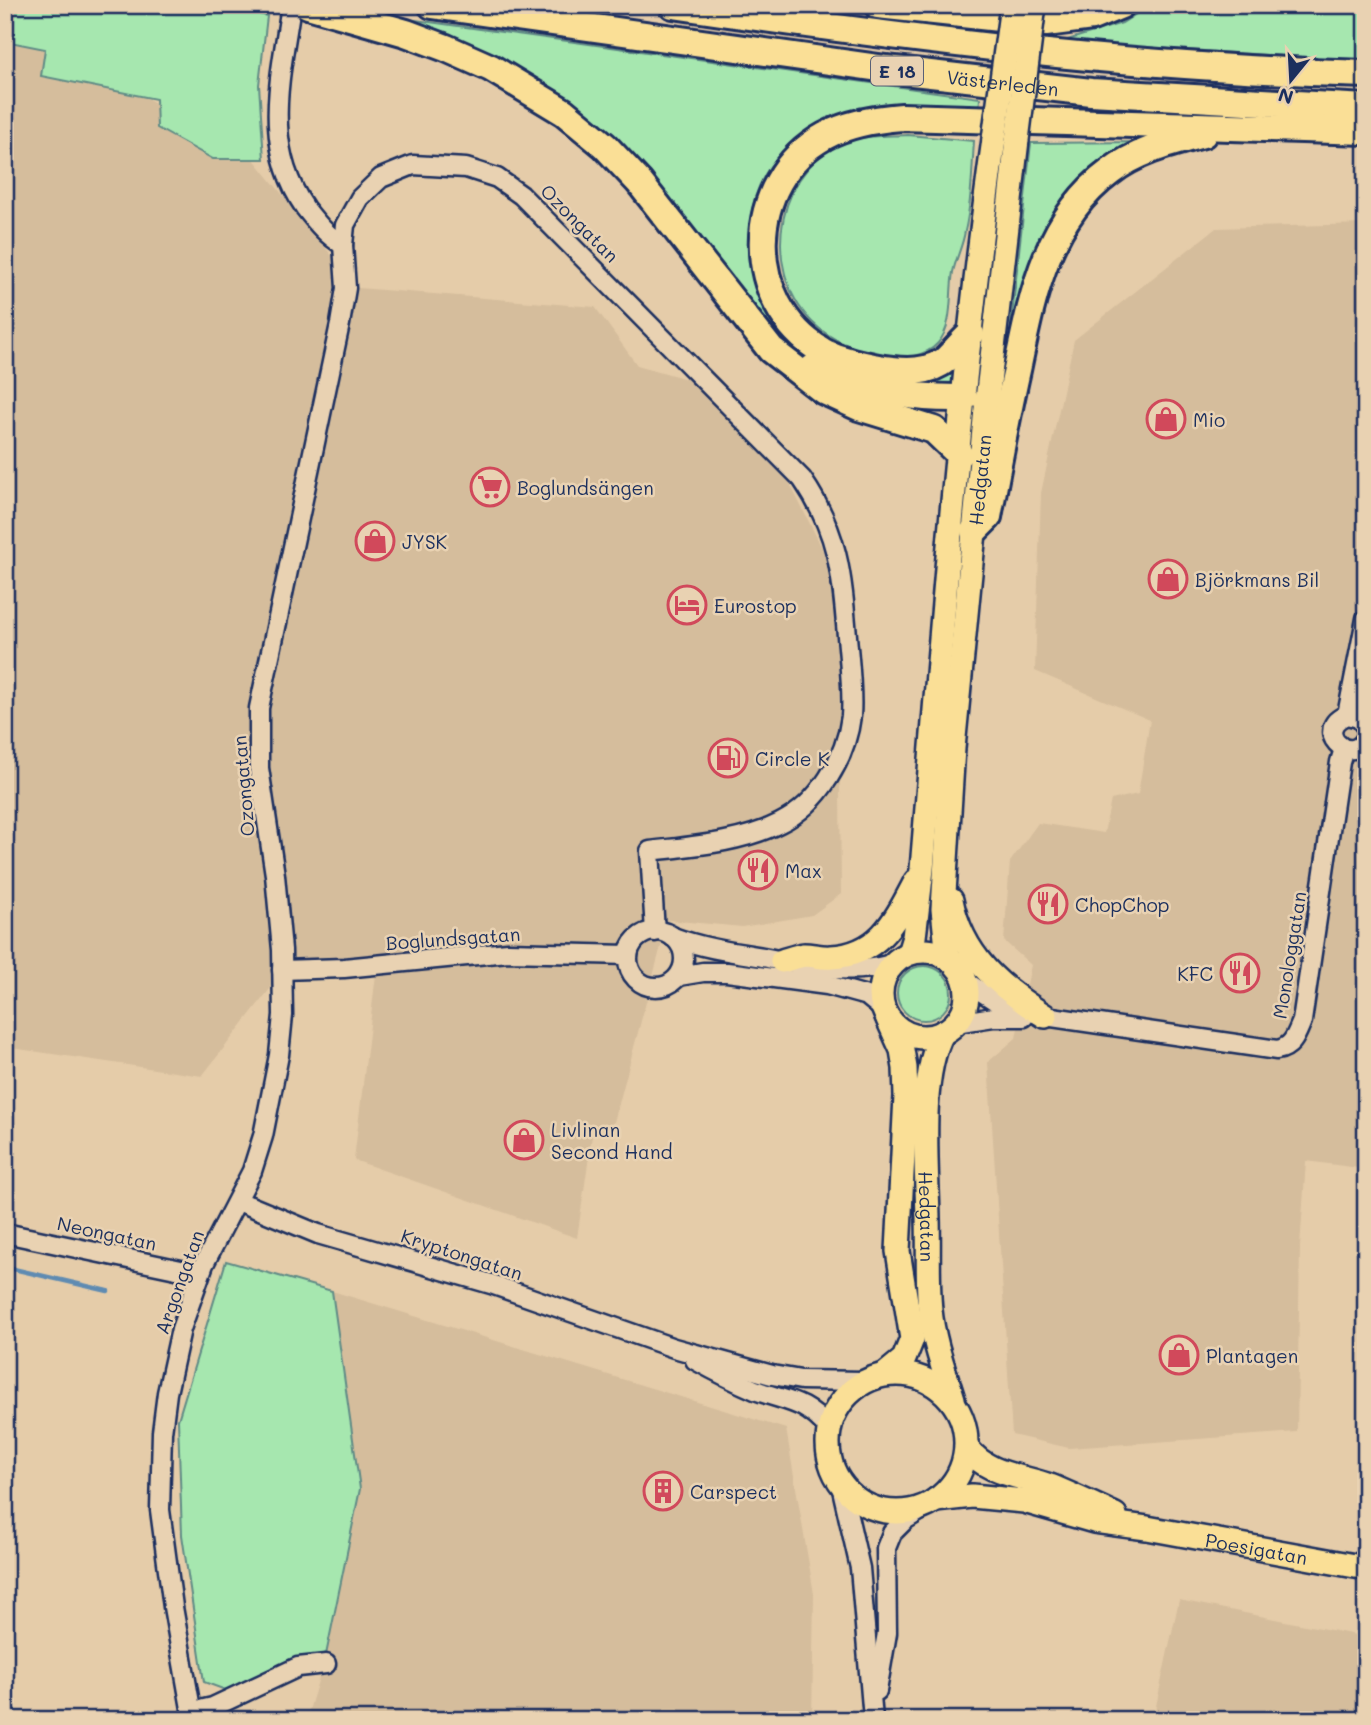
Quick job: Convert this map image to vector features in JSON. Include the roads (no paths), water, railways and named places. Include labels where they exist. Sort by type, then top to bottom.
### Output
[{"type":"highway","points":[[308,5],[406,33],[446,48],[492,68],[564,112],[605,146],[639,182],[771,350],[824,391],[846,402],[934,430],[959,454]]},
{"type":"highway","name":"Västerleden","points":[[432,5],[886,69],[1063,89],[1204,100],[1366,108]]},
{"type":"highway","name":"Västerleden","points":[[673,5],[910,38],[1094,58],[1294,72],[1366,74]]},
{"type":"highway","points":[[878,5],[1046,23],[1092,17],[1121,5]]},
{"type":"highway","points":[[971,334],[956,346],[943,363],[912,371],[885,369],[837,358],[800,335],[788,321],[770,290],[761,240],[766,211],[773,194],[781,177],[801,153],[844,127],[859,122],[902,117],[1366,131]]},
{"type":"highway","points":[[974,531],[988,517],[1027,323],[1039,276],[1057,234],[1081,199],[1126,161],[1162,145],[1225,128]]},
{"type":"highway","points":[[792,366],[804,364],[835,379],[908,395],[976,399]]},
{"type":"main road","name":"Hedgatan","points":[[900,959],[914,937],[922,869],[959,454],[976,399],[1006,140],[1012,5]]},
{"type":"main road","name":"Hedgatan","points":[[948,958],[943,909],[953,748],[974,531],[976,399],[971,334],[979,252],[1034,5]]},
{"type":"main road","points":[[782,961],[803,955],[844,955],[860,950],[884,936],[896,920],[922,869]]},
{"type":"main road","points":[[946,876],[954,917],[983,969],[1013,995],[1045,1016]]},
{"type":"main road","points":[[922,951],[935,952],[948,958],[965,981],[966,1003],[949,1028],[929,1036],[914,1036],[904,1032],[886,1014],[881,985],[885,974],[900,959],[922,951]]},
{"type":"main road","name":"Hedgatan","points":[[886,1014],[902,1051],[905,1068],[898,1251],[912,1339],[904,1359],[887,1373]]},
{"type":"main road","name":"Hedgatan","points":[[949,1028],[934,1048],[930,1070],[927,1109],[929,1278],[930,1312],[939,1354],[954,1402]]},
{"type":"main road","points":[[887,1373],[915,1375],[937,1385],[954,1402],[964,1422],[967,1448],[959,1474],[944,1494],[931,1504],[896,1513],[877,1511],[857,1501],[841,1485],[831,1467],[827,1446],[828,1427],[837,1407],[849,1392],[864,1381],[887,1373]]},
{"type":"main road","name":"Poesigatan","points":[[967,1448],[977,1460],[993,1469],[1050,1486],[1147,1528]]},
{"type":"main road","name":"Poesigatan","points":[[931,1504],[972,1496],[1024,1501],[1094,1521],[1147,1528],[1366,1568]]},
{"type":"street","points":[[291,5],[276,121],[283,164],[300,201],[332,239],[343,245]]},
{"type":"street","name":"Ozongatan","points":[[275,875],[259,768],[259,708],[340,324],[346,288],[343,245],[345,225],[360,198],[381,178],[413,165],[466,167],[497,178],[521,195],[726,400],[802,479],[824,514],[836,551],[846,622],[851,714],[845,743],[833,772],[808,803],[780,823],[739,837],[696,846],[650,851],[664,934]]},
{"type":"street","points":[[1366,619],[1347,715],[1336,722],[1332,732],[1336,743],[1344,748],[1359,746],[1366,737]]},
{"type":"street","points":[[1347,715],[1359,718],[1366,727]]},
{"type":"street","name":"Monologgatan","points":[[965,981],[997,1002],[1045,1016],[1277,1050],[1290,1044],[1302,1021],[1344,748]]},
{"type":"street","name":"Argongatan","points":[[275,875],[283,1015],[269,1110],[252,1171],[200,1274],[181,1329],[167,1393],[160,1470],[160,1510],[192,1716],[298,1667],[326,1664]]},
{"type":"street","points":[[664,934],[678,943],[684,958],[679,976]]},
{"type":"street","points":[[886,1014],[867,996],[827,985],[727,972],[679,976],[664,986],[645,986],[631,973],[628,955],[635,940],[641,935],[664,934],[707,949],[830,970],[855,971],[900,959]]},
{"type":"street","name":"Boglundsgatan","points":[[282,970],[344,968],[508,952],[628,955]]},
{"type":"street","name":"Monologgatan","points":[[949,1028],[994,1017],[1045,1016]]},
{"type":"street","name":"Kryptongatan","points":[[238,1201],[318,1234],[491,1284],[674,1348],[801,1380],[864,1381]]},
{"type":"street","name":"Neongatan","points":[[5,1233],[200,1274]]},
{"type":"street","name":"Kryptongatan","points":[[674,1348],[729,1379],[797,1403],[815,1413],[828,1427]]},
{"type":"street","points":[[841,1485],[860,1568],[873,1719]]},
{"type":"street","points":[[873,1719],[887,1633],[886,1548],[892,1533],[905,1520],[931,1504]]},
{"type":"waterway","points":[[5,1267],[108,1291]]},
{"type":"place","name":"Mio","points":[[1166,419]]},
{"type":"place","name":"Boglundsängen","points":[[490,487]]},
{"type":"place","name":"JYSK","points":[[375,541]]},
{"type":"place","name":"Björkmans Bil","points":[[1168,579]]},
{"type":"place","name":"Eurostop","points":[[687,605]]},
{"type":"place","name":"Circle K","points":[[728,758]]},
{"type":"place","name":"Max","points":[[758,870]]},
{"type":"place","name":"ChopChop","points":[[1048,904]]},
{"type":"place","name":"KFC","points":[[1240,973]]},
{"type":"place","name":"Livlinan Second Hand","points":[[524,1140]]},
{"type":"place","name":"Plantagen","points":[[1179,1355]]},
{"type":"place","name":"Carspect","points":[[663,1491]]}]
